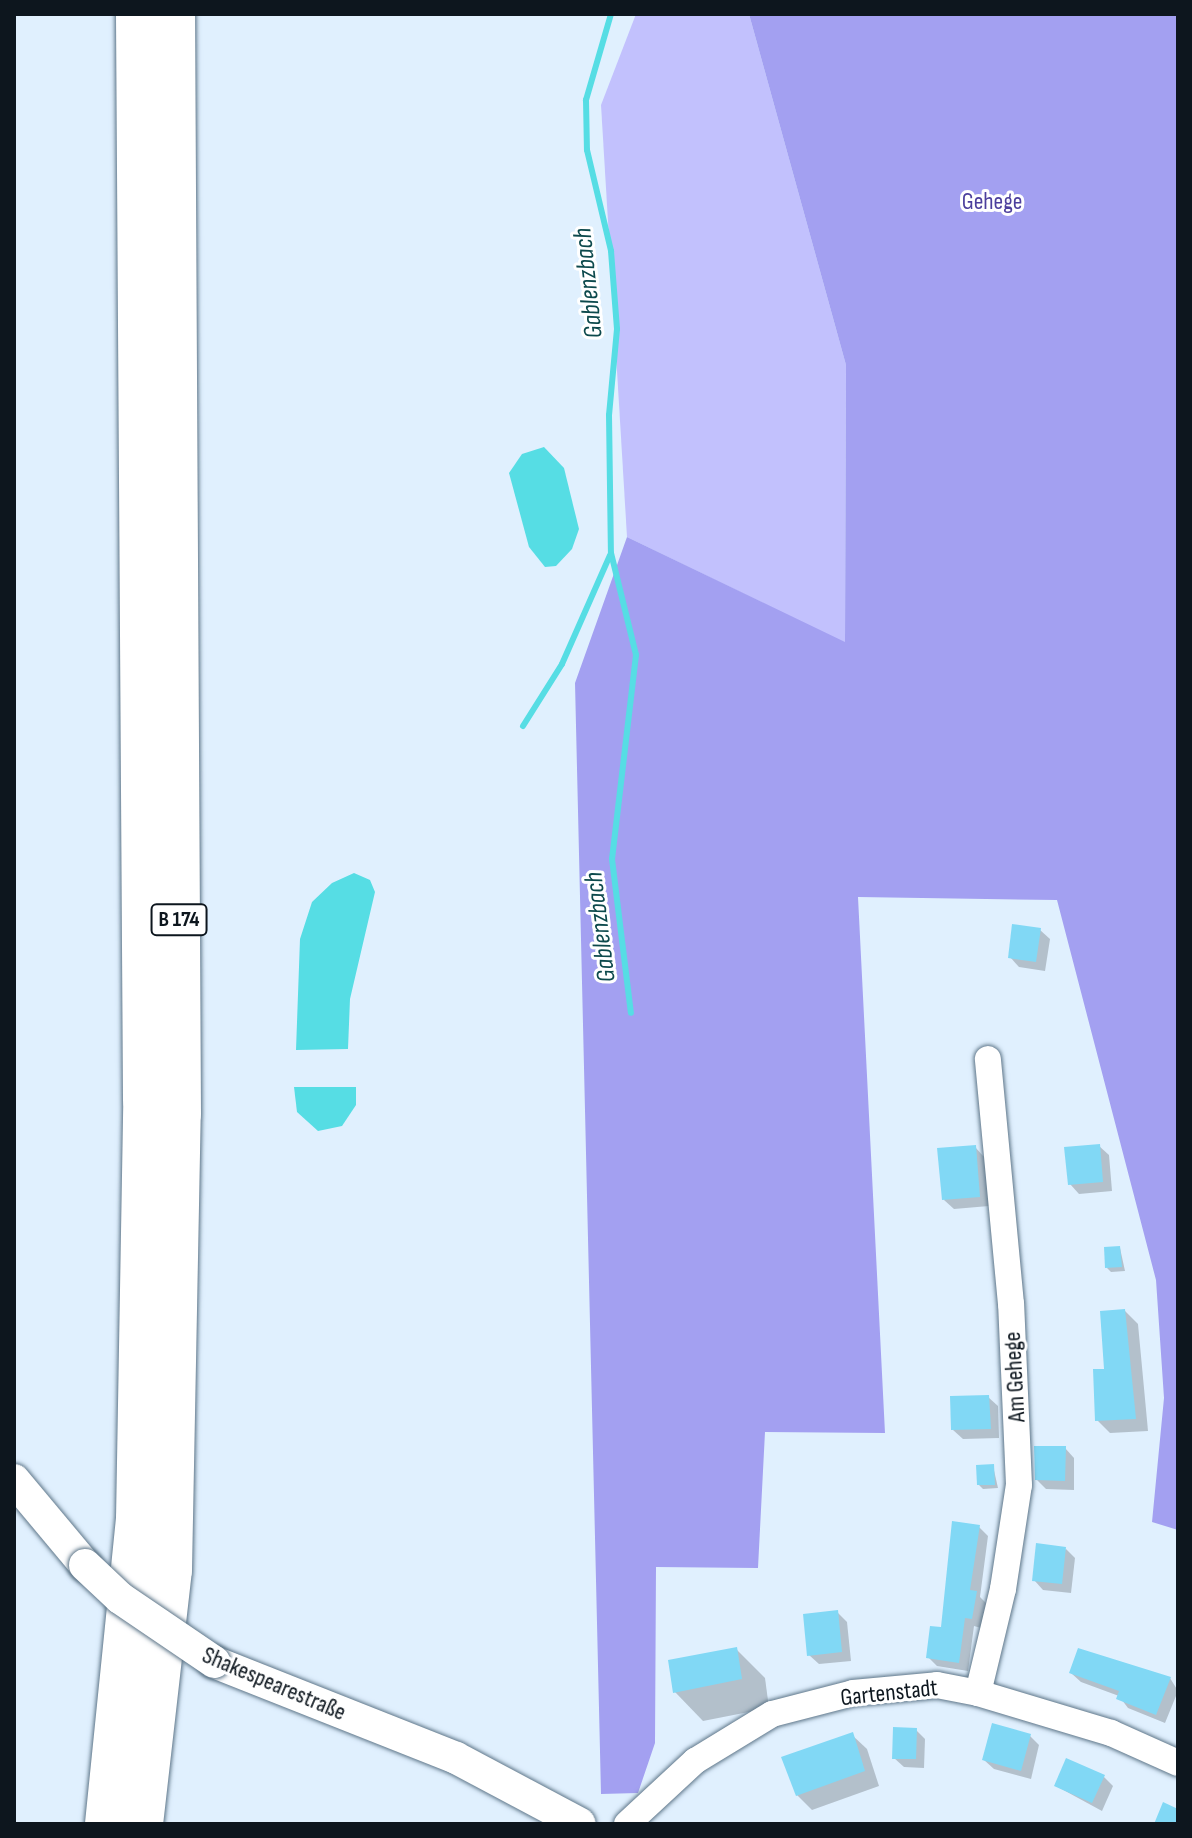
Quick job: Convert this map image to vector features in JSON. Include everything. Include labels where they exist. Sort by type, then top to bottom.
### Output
[{"type":"highway","name":"B 174","points":[[107,1824],[138,1519],[145,1100],[138,14]]},
{"type":"highway","name":"B 174","points":[[141,1824],[170,1570],[178,1177],[179,485],[173,14]]},
{"type":"street","name":"Am Gehege","points":[[978,1693],[1019,1485],[1011,1304],[988,1059]]},
{"type":"street","name":"Shakespearestraße","points":[[14,1480],[85,1565],[120,1598],[214,1662],[456,1758],[580,1824]]},
{"type":"street","name":"Gartenstadt","points":[[627,1824],[695,1761],[772,1714],[853,1693],[937,1685],[978,1693],[1111,1733],[1178,1763]]},
{"type":"shaded area","points":[[636,14],[749,14],[846,365],[845,643],[627,537],[601,105]]},
{"type":"shaded area","points":[[544,447],[564,468],[579,529],[572,549],[556,566],[545,567],[529,547],[509,473],[522,454]]},
{"type":"shaded area","points":[[354,873],[370,880],[375,892],[350,999],[348,1049],[296,1050],[300,939],[312,902],[332,883]]},
{"type":"shaded area","points":[[294,1087],[356,1087],[356,1105],[342,1126],[318,1131],[297,1112]]},
{"type":"green space","name":"Gehege","points":[[749,14],[1178,14],[1178,1530],[1152,1522],[1164,1398],[1156,1280],[1057,900],[858,897],[885,1433],[765,1432],[758,1568],[656,1567],[655,1743],[638,1793],[601,1794],[575,683],[627,537],[845,642],[846,365]]},
{"type":"building","points":[[1012,924],[1041,928],[1036,962],[1008,958]]},
{"type":"building","points":[[1100,1144],[1103,1182],[1068,1185],[1064,1147]]},
{"type":"building","points":[[976,1145],[980,1197],[942,1200],[937,1148]]},
{"type":"building","points":[[1120,1246],[1122,1267],[1105,1268],[1104,1247]]},
{"type":"building","points":[[1125,1309],[1136,1419],[1095,1421],[1093,1369],[1104,1369],[1100,1311]]},
{"type":"building","points":[[989,1395],[991,1429],[951,1430],[950,1396]]},
{"type":"building","points":[[1034,1446],[1066,1446],[1065,1481],[1035,1480]]},
{"type":"building","points":[[994,1464],[995,1485],[977,1485],[976,1465]]},
{"type":"building","points":[[952,1521],[980,1525],[970,1590],[977,1591],[972,1619],[965,1618],[959,1663],[926,1658],[930,1626],[941,1627]]},
{"type":"building","points":[[1036,1543],[1066,1547],[1062,1584],[1032,1581]]},
{"type":"building","points":[[838,1610],[842,1652],[807,1656],[803,1614]]},
{"type":"building","points":[[737,1647],[742,1679],[673,1693],[668,1660]]},
{"type":"building","points":[[1078,1648],[1171,1677],[1156,1715],[1116,1699],[1119,1691],[1069,1673]]},
{"type":"building","points":[[992,1723],[1031,1734],[1021,1771],[982,1760]]},
{"type":"building","points":[[893,1727],[917,1728],[916,1759],[892,1759]]},
{"type":"building","points":[[853,1732],[865,1771],[796,1796],[781,1757]]},
{"type":"building","points":[[1066,1758],[1105,1775],[1092,1803],[1054,1786]]},
{"type":"building","points":[[1163,1802],[1178,1809],[1178,1824],[1154,1824]]},
{"type":"waterway","name":"Gablenzbach","points":[[611,14],[586,100],[587,150],[611,251],[617,329],[609,415],[611,553],[636,655],[612,859],[631,1013]]},
{"type":"waterway","name":"Gablenzbach","points":[[523,726],[562,664],[610,555]]}]
